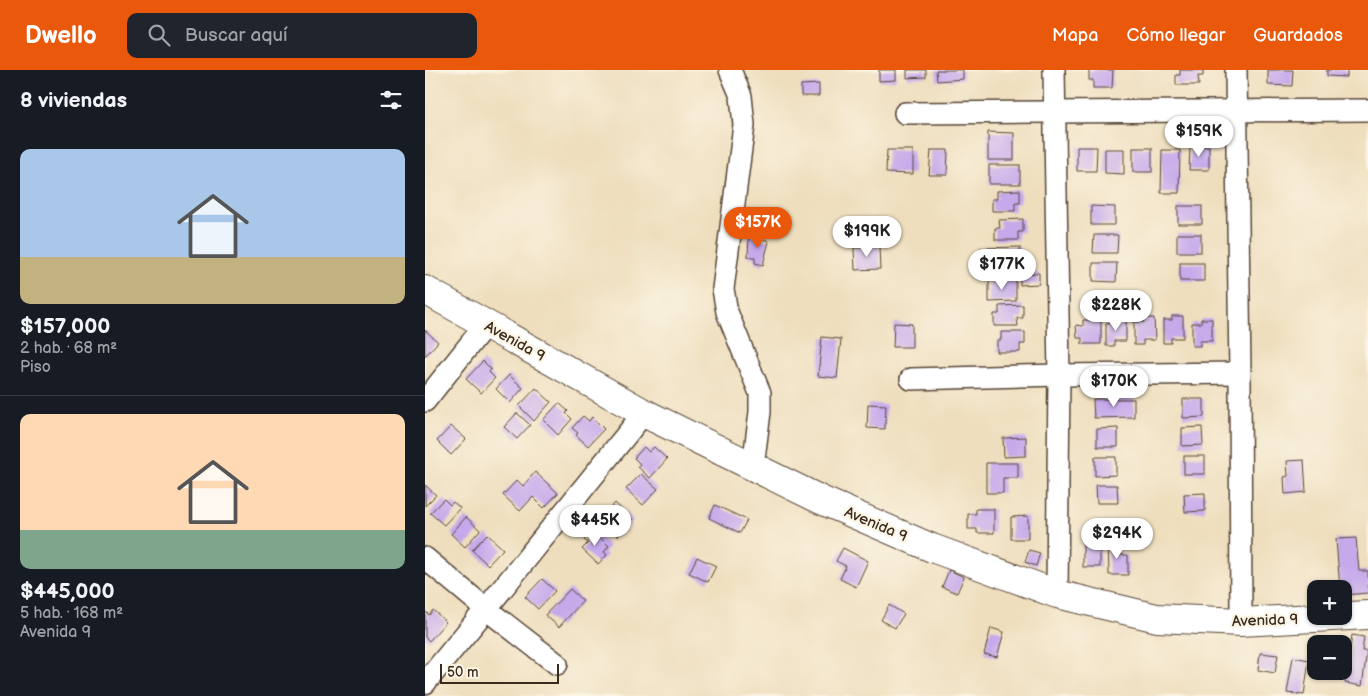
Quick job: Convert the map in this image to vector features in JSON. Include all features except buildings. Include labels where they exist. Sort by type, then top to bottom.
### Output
[{"type":"main road","name":"Avenida 9","points":[[425,290],[644,413],[821,500],[932,548],[1057,594],[1157,618],[1241,622],[1368,615]]},
{"type":"street","points":[[730,70],[741,96],[744,125],[723,289],[727,312],[760,393],[760,412],[753,466]]},
{"type":"street","points":[[1054,70],[1059,375],[1057,594]]},
{"type":"street","points":[[1236,70],[1241,622]]},
{"type":"street","points":[[905,113],[1368,110]]},
{"type":"street","points":[[425,402],[486,324]]},
{"type":"street","points":[[911,378],[1240,374]]},
{"type":"street","points":[[425,683],[644,413]]},
{"type":"street","points":[[425,558],[486,609],[557,664]]}]
